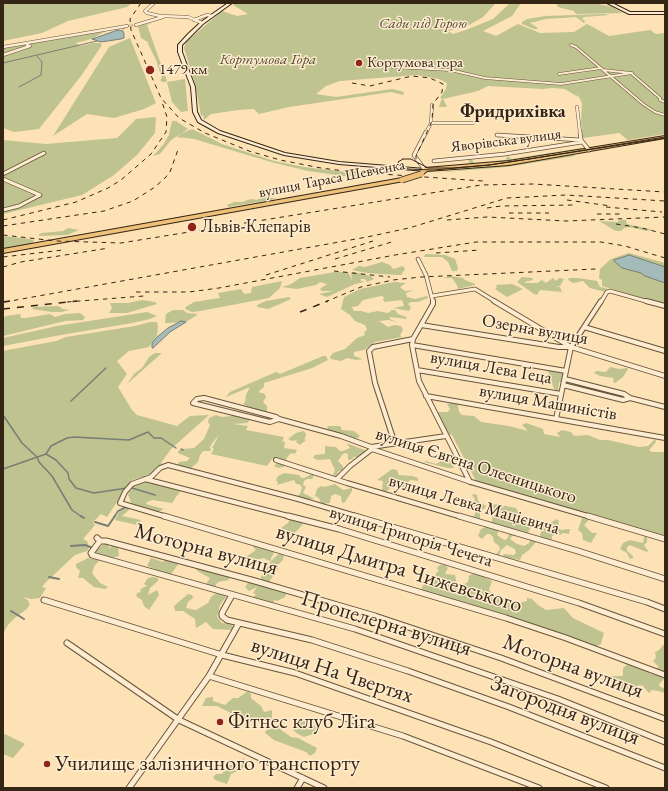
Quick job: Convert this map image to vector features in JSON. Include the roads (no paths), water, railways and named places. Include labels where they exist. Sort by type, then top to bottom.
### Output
[{"type":"main road","points":[[230,3],[202,23],[182,42],[180,46],[180,52],[193,87],[196,116],[199,121],[206,126],[257,146],[295,156],[339,163],[423,172]]},
{"type":"main road","points":[[609,3],[628,13],[665,13]]},
{"type":"main road","name":"вулиця Тараса Шевченка","points":[[3,251],[402,180],[423,172],[509,163],[665,138]]},
{"type":"street","points":[[154,3],[145,11],[147,13],[188,17],[202,23]]},
{"type":"street","points":[[194,20],[207,15],[212,16]]},
{"type":"street","points":[[136,25],[168,16]]},
{"type":"street","points":[[3,55],[30,46],[127,26]]},
{"type":"street","points":[[3,48],[99,32]]},
{"type":"street","points":[[3,48],[27,45],[30,46]]},
{"type":"street","points":[[572,45],[655,112],[665,115]]},
{"type":"street","points":[[393,67],[405,69],[450,70],[485,78],[561,84],[632,73]]},
{"type":"street","points":[[559,74],[602,69],[632,73],[660,98],[660,100],[665,101]]},
{"type":"street","points":[[423,172],[414,156],[431,123],[432,105]]},
{"type":"street","points":[[577,108],[581,141],[589,150]]},
{"type":"street","points":[[431,123],[473,123]]},
{"type":"street","points":[[497,135],[581,141]]},
{"type":"street","name":"Яворівська вулиця","points":[[434,161],[505,154],[581,141]]},
{"type":"street","points":[[3,174],[44,153]]},
{"type":"street","points":[[3,180],[40,195],[19,206],[3,210]]},
{"type":"street","points":[[418,259],[426,275],[432,296],[433,306],[413,339],[412,345],[417,370],[426,396],[471,482]]},
{"type":"street","points":[[432,296],[475,289],[571,347]]},
{"type":"street","points":[[556,419],[571,347],[607,292],[610,291],[665,306]]},
{"type":"street","name":"Озерна вулиця","points":[[421,324],[559,347],[571,347],[665,376]]},
{"type":"street","points":[[584,327],[665,351]]},
{"type":"street","points":[[395,444],[375,383],[369,351],[373,347],[413,339]]},
{"type":"street","points":[[412,345],[566,371]]},
{"type":"street","name":"вулиця Лева Ґеца","points":[[417,370],[561,394]]},
{"type":"street","points":[[565,379],[624,394],[630,398],[665,407]]},
{"type":"street","points":[[563,385],[623,400],[630,398]]},
{"type":"street","name":"вулиця Машиністів","points":[[426,396],[665,438]]},
{"type":"street","name":"вулиця Євгена Олесницького","points":[[278,419],[270,422],[192,403],[197,399],[204,398],[276,417],[278,419],[341,436],[471,482],[626,526],[665,539]]},
{"type":"street","points":[[337,479],[372,448],[446,436]]},
{"type":"street","name":"вулиця Левка Мацієвича","points":[[276,460],[578,550],[665,579]]},
{"type":"street","points":[[145,478],[151,477],[165,465],[298,499],[640,600],[665,609]]},
{"type":"street","name":"вулиця Дмитра Чижевського","points":[[145,478],[129,488],[125,492],[120,503],[484,612],[566,638],[665,674]]},
{"type":"street","name":"вулиця Григорія Чечета","points":[[145,478],[339,529],[579,603],[665,634]]},
{"type":"street","name":"Моторна вулиця","points":[[92,555],[91,552],[99,539],[248,579],[375,616],[501,658],[665,719]]},
{"type":"street","name":"Пропелерна вулиця","points":[[92,555],[355,629],[558,699],[665,742]]},
{"type":"street","name":"Загородня вулиця","points":[[232,595],[222,612],[222,616],[227,620],[312,640],[408,671],[509,707],[665,768]]},
{"type":"street","name":"вулиця На Чвертях","points":[[44,600],[222,654],[295,673],[491,742],[606,788]]},
{"type":"street","points":[[129,788],[209,676],[240,623]]},
{"type":"street","points":[[67,643],[179,720],[324,788]]},
{"type":"street","points":[[209,676],[403,736],[539,788]]},
{"type":"street","points":[[297,788],[303,778]]},
{"type":"water","points":[[118,30],[123,31],[124,38],[101,42],[92,39]]},
{"type":"water","points":[[629,255],[665,267],[665,283],[645,276],[641,273],[622,268],[614,261]]},
{"type":"water","points":[[181,321],[186,322],[170,332],[152,348],[152,343],[157,337],[168,328]]},
{"type":"waterway","points":[[3,63],[97,41]]},
{"type":"waterway","points":[[19,87],[41,75],[42,62],[37,56]]},
{"type":"waterway","points":[[71,401],[106,368]]},
{"type":"waterway","points":[[3,415],[22,443],[37,457]]},
{"type":"waterway","points":[[46,454],[51,446],[67,438],[74,437],[129,440],[148,432],[154,438],[161,438],[176,448]]},
{"type":"waterway","points":[[37,457],[46,454]]},
{"type":"waterway","points":[[46,454],[56,460],[68,473],[69,479],[76,488],[94,493],[127,488]]},
{"type":"waterway","points":[[3,469],[37,457]]},
{"type":"waterway","points":[[37,457],[39,462],[52,476],[72,510],[82,517]]},
{"type":"waterway","points":[[130,488],[137,484]]},
{"type":"waterway","points":[[132,488],[155,495]]},
{"type":"waterway","points":[[114,517],[118,511],[126,507],[128,508]]},
{"type":"waterway","points":[[95,522],[108,526],[115,516]]},
{"type":"waterway","points":[[71,546],[85,545],[93,548]]},
{"type":"waterway","points":[[49,577],[59,579]]},
{"type":"waterway","points":[[11,611],[24,619]]},
{"type":"tunnel","points":[[127,26],[136,25]]},
{"type":"tram line","points":[[529,159],[665,137]]},
{"type":"tram line","points":[[529,159],[665,138]]},
{"type":"tram line","points":[[403,159],[411,159],[428,168],[453,168],[489,165],[434,170],[408,169],[400,166],[398,162],[403,159]]},
{"type":"tram line","points":[[489,165],[529,159]]},
{"type":"railway","points":[[141,3],[130,19],[131,30],[161,98],[179,118],[205,133],[249,151],[280,160],[321,168],[352,172],[483,181]]},
{"type":"railway","points":[[352,83],[370,86],[412,76],[430,78],[443,84],[442,92],[433,104],[432,121],[416,156],[416,161],[419,164]]},
{"type":"railway","points":[[3,220],[76,202],[108,188],[121,180],[151,154],[166,132],[167,117],[162,102]]},
{"type":"railway","points":[[3,226],[104,211],[133,201],[155,187],[165,178],[170,172],[179,147]]},
{"type":"railway","points":[[3,235],[56,241],[121,243],[481,185],[533,184],[665,192]]},
{"type":"railway","points":[[5,302],[367,237],[409,228],[507,198],[566,195],[665,201]]},
{"type":"railway","points":[[567,200],[611,206]]},
{"type":"railway","points":[[487,208],[501,206],[574,205]]},
{"type":"railway","points":[[606,207],[662,212]]},
{"type":"railway","points":[[509,213],[549,213]]},
{"type":"railway","points":[[597,214],[621,214]]},
{"type":"railway","points":[[447,220],[487,217],[566,221],[665,217]]},
{"type":"railway","points":[[616,224],[642,228],[665,234]]},
{"type":"railway","points":[[266,275],[373,241]]},
{"type":"railway","points":[[335,259],[395,241]]},
{"type":"railway","points":[[136,292],[189,292],[219,288],[395,255],[476,242],[601,242],[625,246],[665,258]]},
{"type":"railway","points":[[3,267],[21,262],[109,248]]},
{"type":"railway","points":[[3,257],[63,250]]},
{"type":"railway","points":[[436,253],[480,250]]},
{"type":"railway","points":[[325,302],[361,287],[393,280],[421,277],[596,269]]},
{"type":"railway","points":[[334,271],[390,277]]},
{"type":"railway","points":[[70,302],[144,296]]},
{"type":"railway","points":[[3,302],[10,301]]},
{"type":"railway","points":[[70,302],[77,301]]},
{"type":"railway","points":[[300,312],[328,301]]},
{"type":"railway","points":[[3,309],[70,302]]},
{"type":"place","name":"Кортумова гора","points":[[359,63]]},
{"type":"place","name":"1479 км","points":[[150,70]]},
{"type":"place","name":"Львів-Клепарів","points":[[192,227]]},
{"type":"place","name":"Фітнес клуб Ліга","points":[[220,722]]},
{"type":"place","name":"Училище залізничного транспорту","points":[[47,764]]},
{"type":"district","name":"Фридрихівка","points":[[513,112]]},
{"type":"park label","name":"Сади під Горою","points":[[423,24]]},
{"type":"park label","name":"Кортумова Гора","points":[[268,60]]}]
